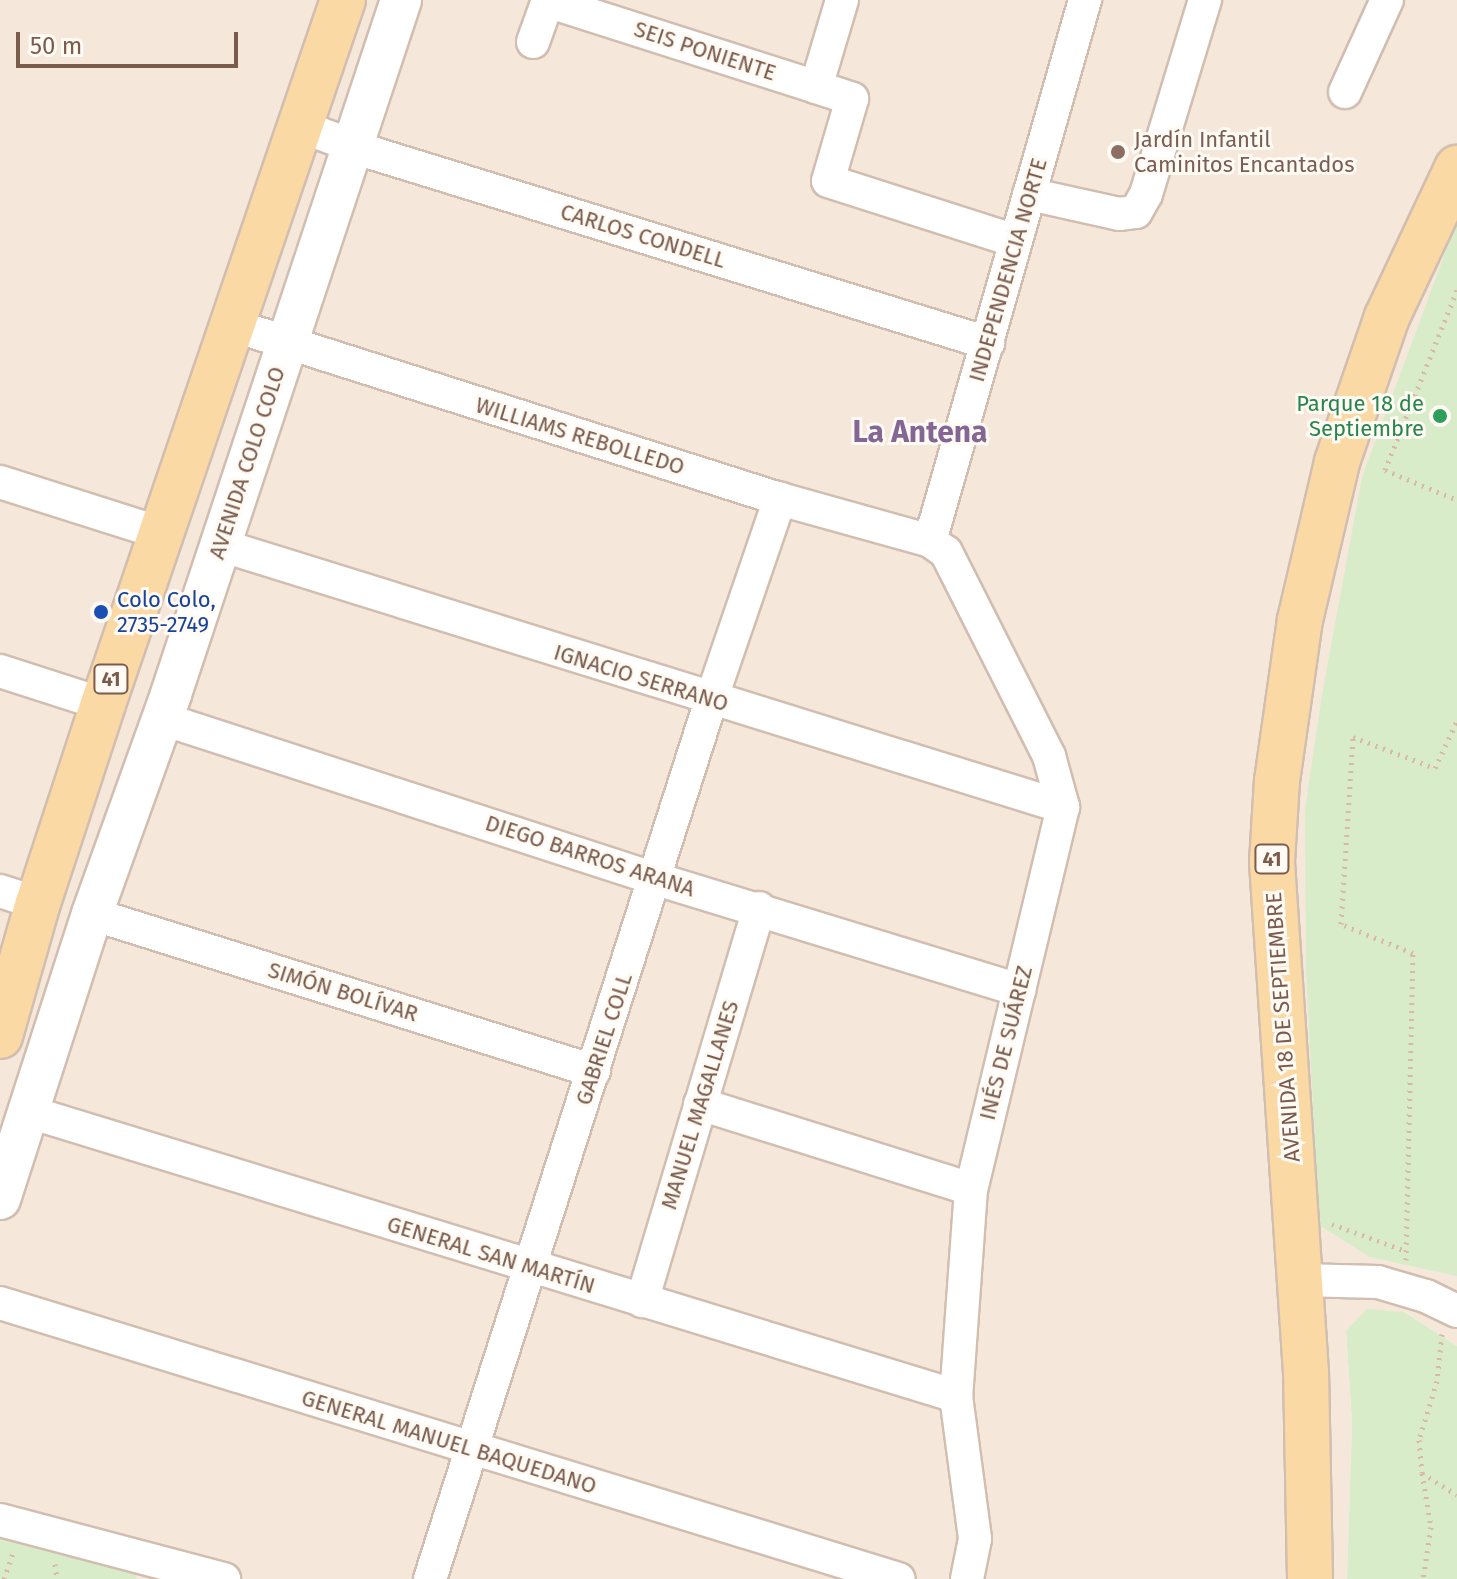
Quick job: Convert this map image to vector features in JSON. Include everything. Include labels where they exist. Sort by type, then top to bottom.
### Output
[{"type":"main road","name":"41","points":[[0,1036],[19,897],[103,704],[343,0]]},
{"type":"main road","name":"AVENIDA 18 DE SEPTIEMBRE","points":[[1310,1579],[1306,1373],[1272,862],[1286,700],[1316,541],[1361,389],[1418,247],[1457,168]]},
{"type":"street","name":"AVENIDA COLO COLO","points":[[0,1199],[26,1111],[92,914],[163,719],[401,0]]},
{"type":"street","points":[[816,87],[842,0]]},
{"type":"street","name":"INDEPENDENCIA NORTE","points":[[930,541],[1085,0]]},
{"type":"street","points":[[1029,194],[1119,214],[1136,212],[1146,194],[1205,0]]},
{"type":"street","points":[[1345,92],[1387,0]]},
{"type":"street","points":[[533,42],[547,1]]},
{"type":"street","name":"SEIS PONIENTE","points":[[547,1],[852,99],[828,181],[1016,241]]},
{"type":"street","name":"CARLOS CONDELL","points":[[300,126],[354,146],[988,343]]},
{"type":"street","name":"WILLIAMS REBOLLEDO","points":[[232,325],[780,499],[930,541]]},
{"type":"street","points":[[0,482],[161,533]]},
{"type":"street","name":"GABRIEL COLL","points":[[430,1579],[711,700],[780,499]]},
{"type":"street","name":"INÉS DE SUÁREZ","points":[[930,541],[946,552],[1049,756],[1063,807],[971,1189],[956,1396],[975,1539],[967,1579]]},
{"type":"street","name":"IGNACIO SERRANO","points":[[220,545],[1063,807]]},
{"type":"street","points":[[0,671],[103,704]]},
{"type":"street","name":"DIEGO BARROS ARANA","points":[[163,719],[656,879],[1019,990]]},
{"type":"street","name":"MANUEL MAGALLANES","points":[[642,1301],[759,908]]},
{"type":"street","name":"SIMÓN BOLÍVAR","points":[[92,914],[594,1071]]},
{"type":"street","points":[[700,1104],[971,1189]]},
{"type":"street","name":"GENERAL SAN MARTÍN","points":[[26,1111],[529,1268],[956,1396]]},
{"type":"street","points":[[1299,1280],[1349,1279],[1407,1289],[1451,1308]]},
{"type":"street","name":"GENERAL MANUEL BAQUEDANO","points":[[0,1303],[899,1579]]},
{"type":"street","points":[[0,1520],[160,1569],[224,1579]]},
{"type":"path","points":[[1457,290],[1385,470],[1457,500]]},
{"type":"path","points":[[1407,1289],[1413,953],[1341,924],[1353,737],[1435,768],[1457,721]]},
{"type":"path","points":[[1328,1209],[1329,1223],[1406,1251]]},
{"type":"path","points":[[1423,1579],[1431,1527],[1419,1440],[1437,1381],[1451,1308]]},
{"type":"path","points":[[1422,1473],[1457,1495]]},
{"type":"shaded area","points":[[0,0],[1457,0],[1457,1346],[1404,1312],[1346,1331],[1352,1422],[1347,1579],[0,1579]]},
{"type":"green space","name":"Parque 18 de Septiembre","points":[[1457,221],[1457,1276],[1370,1257],[1319,1225],[1306,968],[1305,809],[1322,695],[1362,477]]},
{"type":"green space","points":[[1367,1309],[1404,1312],[1457,1346],[1457,1579],[1347,1579],[1352,1422],[1346,1331]]},
{"type":"green space","points":[[0,1537],[136,1572],[136,1579],[0,1579]]},
{"type":"place","name":"Jardín Infantil Caminitos Encantados","points":[[1118,152]]},
{"type":"place","name":"Parque 18 de Septiembre","points":[[1440,416]]},
{"type":"place","name":"Colo Colo, 2735-2749","points":[[101,612]]},
{"type":"district","name":"La Antena","points":[[920,432]]}]
